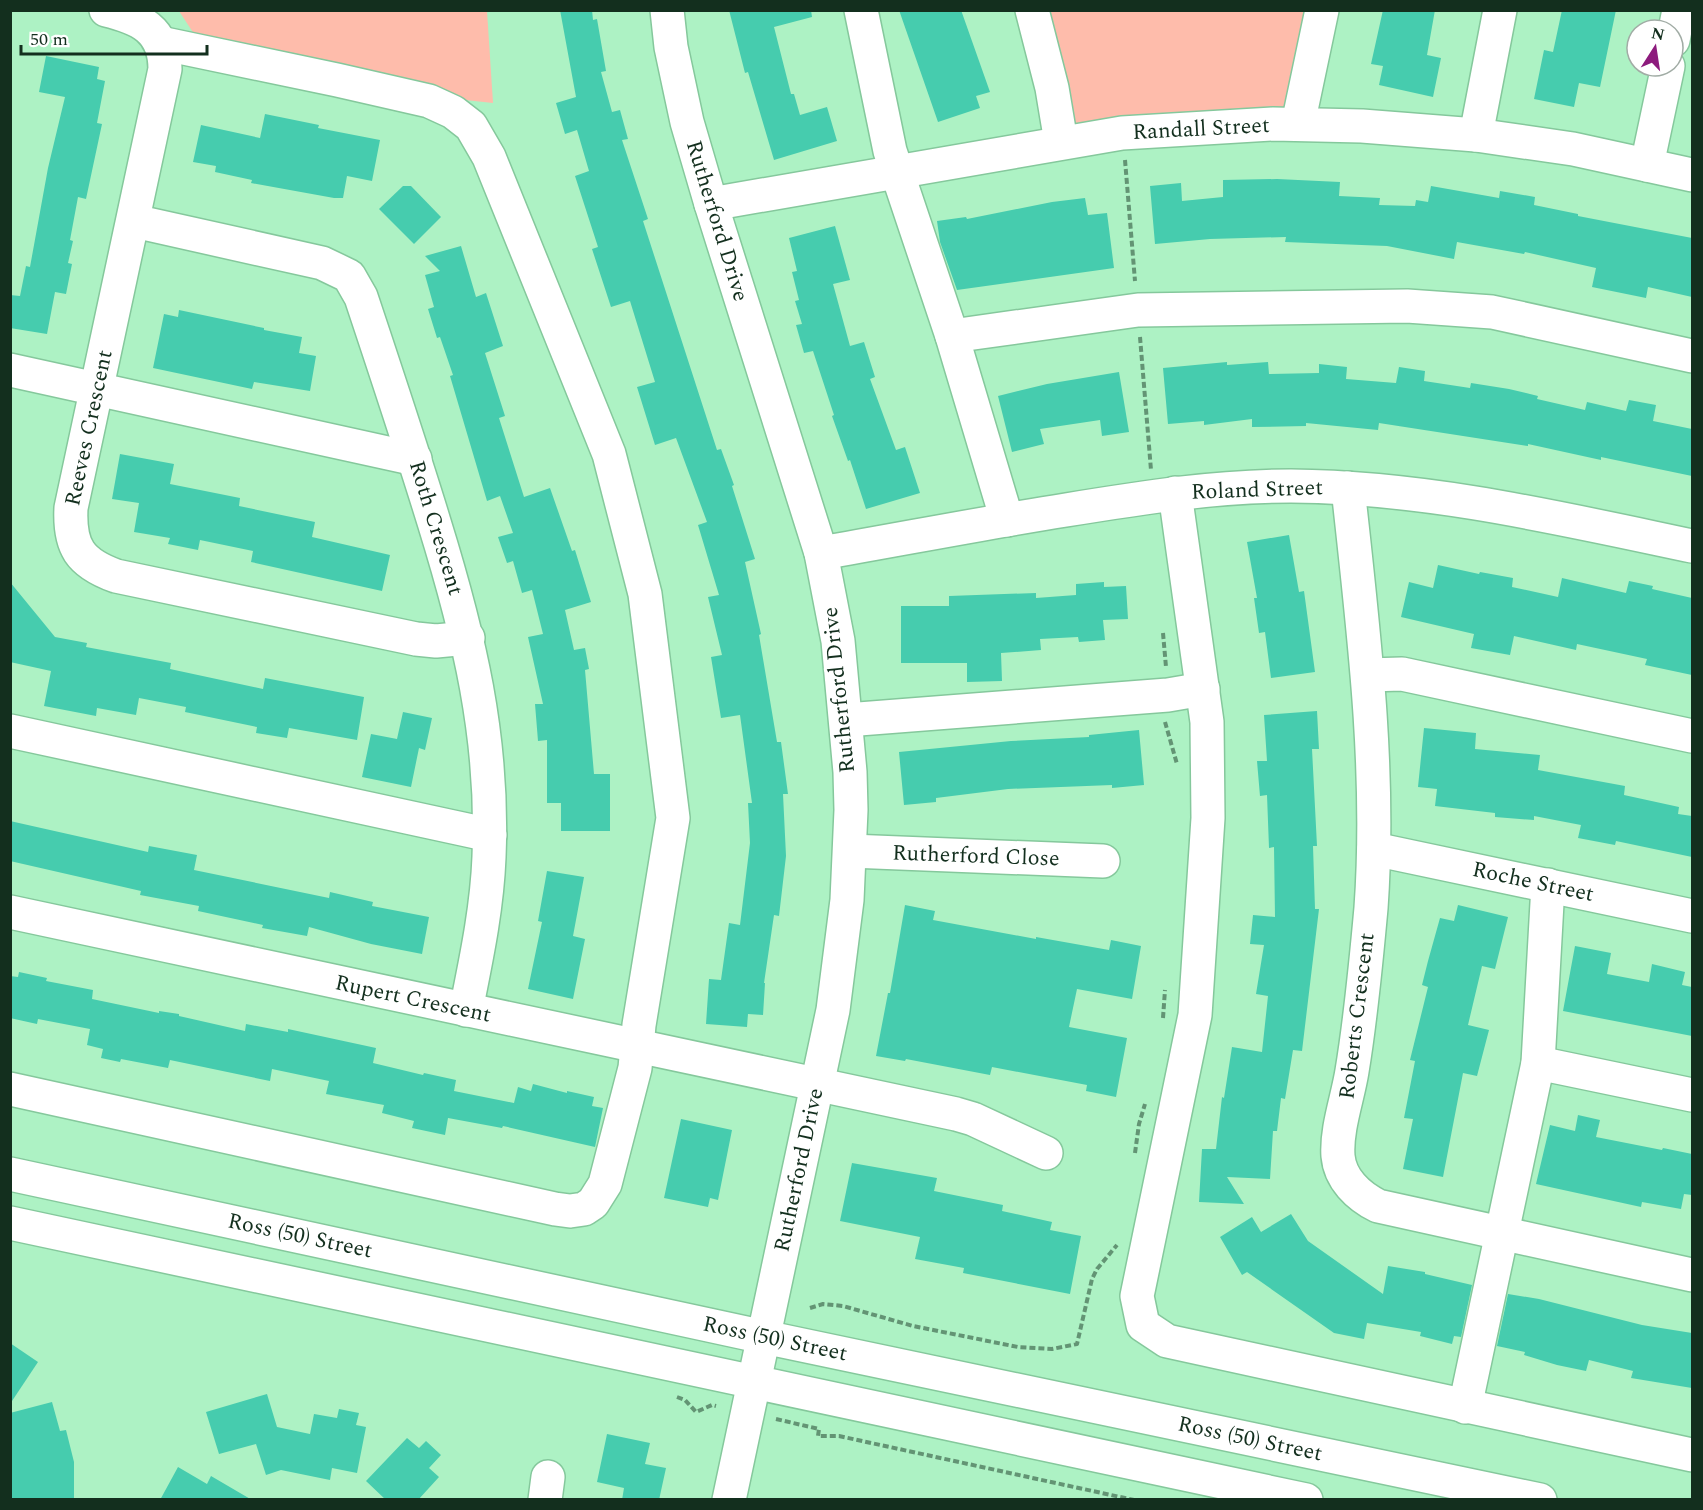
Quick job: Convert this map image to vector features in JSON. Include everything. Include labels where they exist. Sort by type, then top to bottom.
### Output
[{"type":"street","points":[[10,1089],[555,1209],[570,1211],[584,1209],[592,1203],[605,1184],[635,1068],[639,1025],[673,818],[645,594],[609,454],[489,157],[471,126],[453,112],[429,101],[160,43],[151,30],[138,19],[106,10]]},
{"type":"street","name":"Rutherford Drive","points":[[667,10],[671,47],[687,122],[821,553],[838,641],[850,782],[847,900],[834,998],[729,1500]]},
{"type":"street","points":[[861,10],[890,151],[952,336],[1007,520]]},
{"type":"street","points":[[1032,10],[1052,88],[1061,142]]},
{"type":"street","points":[[1298,124],[1322,10]]},
{"type":"street","points":[[1476,135],[1500,10]]},
{"type":"street","name":"Reeves Crescent","points":[[160,43],[165,56],[164,83],[71,508],[70,524],[76,547],[89,564],[116,576],[416,639],[436,641],[468,638]]},
{"type":"street","points":[[1647,165],[1665,78]]},
{"type":"street","name":"Randall Street","points":[[711,204],[1122,133],[1298,124],[1362,126],[1476,135],[1546,144],[1692,175]]},
{"type":"street","name":"Roth Crescent","points":[[134,221],[322,263],[349,276],[361,297],[415,459],[459,605],[477,681],[486,749],[490,835],[484,913],[466,1010]]},
{"type":"street","points":[[952,336],[1138,310],[1407,306],[1492,312],[1692,356]]},
{"type":"street","points":[[10,370],[415,459]]},
{"type":"street","name":"Roland Street","points":[[821,553],[1175,493],[1237,488],[1348,488],[1400,492],[1508,507],[1692,546]]},
{"type":"street","name":"Roberts Crescent","points":[[1348,488],[1368,675],[1374,849],[1371,909],[1359,1021],[1339,1139],[1338,1155],[1341,1169],[1348,1183],[1364,1199],[1378,1206],[1692,1275]]},
{"type":"street","points":[[1175,493],[1207,722],[1208,818],[1195,1015],[1137,1296],[1143,1324],[1167,1341],[1692,1455]]},
{"type":"street","points":[[1368,675],[1402,674],[1692,736]]},
{"type":"street","points":[[846,720],[1168,695],[1203,689]]},
{"type":"street","points":[[10,731],[490,835]]},
{"type":"street","name":"Roche Street","points":[[1374,849],[1692,916]]},
{"type":"street","name":"Rutherford Close","points":[[850,851],[1103,861]]},
{"type":"street","points":[[1465,1407],[1538,1063],[1548,885]]},
{"type":"street","name":"Rupert Crescent","points":[[10,912],[956,1114],[973,1119],[1046,1153]]},
{"type":"street","points":[[1538,1063],[1692,1095]]},
{"type":"street","name":"Ross (50) Street","points":[[10,1174],[764,1337],[1540,1500]]},
{"type":"street","name":"Ross (50) Street","points":[[10,1223],[1306,1500]]},
{"type":"path","points":[[1124,157],[1152,471]]},
{"type":"path","points":[[1168,695],[1165,720],[1179,772]]},
{"type":"path","points":[[1162,1021],[1166,986]]},
{"type":"path","points":[[1134,1156],[1139,1124],[1147,1096]]},
{"type":"path","points":[[810,1308],[823,1304],[843,1306],[913,1326],[1018,1347],[1052,1349],[1077,1344],[1092,1279],[1097,1269],[1119,1242]]},
{"type":"path","points":[[785,1421],[819,1429],[818,1436],[826,1438],[839,1436],[1134,1500]]},
{"type":"shaded area","points":[[179,11],[487,11],[493,103],[465,100],[198,40]]},
{"type":"shaded area","points":[[1032,11],[1322,11],[1298,124],[1061,142]]},
{"type":"building","points":[[560,10],[592,10],[593,20],[597,19],[606,71],[601,72],[612,112],[620,110],[628,139],[622,140],[648,219],[643,221],[717,450],[721,449],[734,485],[732,486],[755,559],[745,562],[761,634],[759,635],[777,742],[781,742],[788,794],[783,794],[786,856],[779,916],[774,915],[764,983],[763,1015],[748,1014],[747,1027],[706,1024],[709,979],[721,980],[729,923],[740,925],[750,843],[748,803],[752,803],[740,715],[721,718],[711,657],[722,655],[708,597],[719,595],[698,525],[707,522],[676,438],[655,445],[637,387],[655,382],[630,301],[611,307],[592,249],[598,247],[575,176],[589,171],[577,130],[565,134],[556,103],[576,97]]},
{"type":"building","points":[[729,10],[811,10],[812,17],[774,27],[791,94],[794,94],[800,115],[827,107],[837,141],[774,160],[748,72],[745,73]]},
{"type":"building","points":[[899,10],[961,10],[990,92],[976,96],[980,108],[938,122]]},
{"type":"building","points":[[1383,10],[1435,10],[1427,55],[1441,58],[1433,97],[1379,85],[1383,66],[1371,64]]},
{"type":"building","points":[[1562,10],[1616,10],[1600,87],[1579,83],[1574,107],[1534,99],[1544,50],[1553,52]]},
{"type":"building","points":[[46,56],[99,67],[97,79],[105,81],[97,123],[102,124],[86,199],[78,197],[70,240],[73,241],[68,263],[72,264],[66,294],[55,292],[47,334],[10,328],[10,295],[20,296],[26,266],[30,267],[48,168],[65,97],[39,92]]},
{"type":"building","points":[[265,114],[319,125],[318,128],[380,140],[372,181],[347,176],[343,198],[334,198],[251,183],[252,180],[215,172],[216,166],[193,162],[201,125],[260,138]]},
{"type":"building","points":[[1277,179],[1340,182],[1339,196],[1380,198],[1379,205],[1415,206],[1416,200],[1428,202],[1431,186],[1499,198],[1500,191],[1535,197],[1534,205],[1578,214],[1578,216],[1692,238],[1692,297],[1648,287],[1646,298],[1592,287],[1596,268],[1525,252],[1524,254],[1457,242],[1454,259],[1387,246],[1285,242],[1286,237],[1210,239],[1155,244],[1150,186],[1181,183],[1182,201],[1223,197],[1223,180]]},
{"type":"building","points":[[403,186],[411,186],[441,217],[414,244],[379,209]]},
{"type":"building","points":[[1085,198],[1088,215],[1107,213],[1114,268],[957,290],[940,242],[937,221],[966,217],[967,219],[1052,202]]},
{"type":"building","points":[[835,226],[850,280],[833,284],[850,346],[864,342],[875,377],[870,379],[896,450],[905,447],[920,493],[866,509],[832,416],[834,415],[813,351],[804,353],[796,325],[802,324],[795,301],[799,300],[792,272],[797,271],[789,238]]},
{"type":"building","points":[[461,246],[476,297],[486,293],[503,346],[485,353],[505,416],[499,418],[524,497],[550,488],[572,551],[575,550],[591,602],[565,610],[574,650],[585,648],[589,669],[585,670],[594,774],[610,774],[610,831],[561,831],[561,803],[547,803],[547,740],[538,741],[535,704],[543,704],[528,637],[543,634],[532,590],[522,593],[513,561],[507,563],[498,537],[513,533],[500,496],[487,501],[450,376],[453,375],[440,337],[437,338],[428,309],[434,307],[425,275],[440,271],[425,256]]},
{"type":"building","points":[[179,310],[302,337],[299,353],[316,356],[310,391],[254,382],[252,389],[153,368],[164,314],[178,317]]},
{"type":"building","points":[[1227,362],[1227,365],[1268,362],[1269,374],[1319,373],[1319,364],[1347,367],[1346,379],[1396,383],[1399,367],[1425,371],[1424,381],[1470,388],[1471,383],[1509,389],[1538,396],[1537,399],[1585,410],[1587,402],[1626,411],[1629,400],[1656,405],[1653,421],[1692,429],[1692,476],[1528,444],[1528,446],[1379,423],[1378,430],[1306,423],[1306,426],[1252,427],[1252,419],[1204,425],[1204,421],[1168,424],[1163,368]]},
{"type":"building","points":[[1119,372],[1129,432],[1102,436],[1100,420],[1040,429],[1044,444],[1012,452],[998,396],[1047,384]]},
{"type":"building","points":[[120,454],[174,464],[170,484],[240,498],[239,506],[315,522],[312,537],[390,555],[382,591],[251,562],[253,551],[200,540],[198,550],[168,544],[170,538],[134,532],[139,503],[112,499]]},
{"type":"building","points":[[1289,535],[1299,592],[1304,591],[1315,672],[1271,678],[1265,632],[1259,633],[1254,598],[1257,598],[1247,542]]},
{"type":"building","points":[[1438,565],[1479,574],[1480,572],[1513,578],[1512,587],[1558,597],[1562,578],[1626,593],[1629,581],[1692,598],[1692,675],[1645,665],[1647,659],[1577,644],[1576,650],[1514,636],[1510,655],[1471,648],[1474,634],[1401,617],[1409,582],[1433,588]]},
{"type":"building","points":[[10,582],[55,637],[87,643],[86,647],[171,663],[170,669],[263,689],[265,678],[364,697],[357,740],[289,728],[287,738],[256,733],[257,727],[185,712],[186,707],[139,698],[136,715],[97,708],[96,716],[44,706],[51,671],[10,662]]},
{"type":"building","points":[[1104,582],[1104,587],[1126,586],[1128,619],[1103,620],[1105,640],[1079,642],[1078,637],[1040,639],[1041,650],[1001,653],[1002,681],[967,682],[967,663],[901,663],[901,606],[949,606],[949,596],[1036,593],[1036,598],[1076,595],[1076,584]]},
{"type":"building","points":[[1317,711],[1319,749],[1312,749],[1317,846],[1313,846],[1315,909],[1319,909],[1302,1051],[1293,1050],[1285,1099],[1281,1098],[1277,1131],[1273,1131],[1270,1179],[1227,1177],[1244,1204],[1199,1202],[1202,1149],[1216,1149],[1222,1097],[1224,1098],[1232,1047],[1262,1052],[1268,996],[1256,994],[1264,945],[1250,944],[1253,915],[1275,917],[1274,847],[1269,848],[1267,795],[1260,796],[1257,761],[1267,761],[1264,715]]},
{"type":"building","points":[[403,712],[432,718],[425,750],[419,748],[411,787],[362,777],[371,734],[397,739]]},
{"type":"building","points":[[1424,728],[1476,733],[1475,749],[1540,755],[1538,770],[1625,786],[1624,795],[1679,807],[1678,814],[1692,816],[1692,857],[1616,841],[1615,845],[1578,838],[1581,825],[1534,816],[1534,820],[1495,817],[1495,813],[1435,806],[1437,789],[1418,787]]},
{"type":"building","points":[[1139,730],[1144,785],[1112,788],[1112,785],[1008,789],[936,798],[936,802],[904,805],[899,752],[1011,741],[1089,737],[1089,735]]},
{"type":"building","points":[[10,821],[148,852],[149,846],[197,855],[194,870],[329,898],[330,892],[373,902],[372,906],[429,917],[422,954],[371,944],[309,927],[307,936],[262,928],[263,925],[198,911],[199,906],[140,895],[141,891],[10,861]]},
{"type":"building","points":[[547,871],[584,877],[573,936],[585,939],[573,999],[528,989],[542,922],[538,921]]},
{"type":"building","points":[[905,905],[935,911],[933,920],[1036,939],[1036,937],[1109,950],[1111,940],[1141,946],[1132,999],[1077,989],[1069,1027],[1127,1038],[1116,1097],[1086,1091],[1087,1085],[992,1067],[990,1075],[906,1059],[905,1061],[876,1056],[888,993],[890,993]]},
{"type":"building","points":[[1458,905],[1508,917],[1495,969],[1482,966],[1468,1025],[1489,1030],[1477,1076],[1463,1073],[1443,1177],[1403,1169],[1413,1119],[1404,1118],[1415,1061],[1410,1060],[1428,987],[1422,985],[1428,961],[1440,918],[1454,921]]},
{"type":"building","points":[[1575,946],[1611,953],[1607,974],[1649,982],[1652,964],[1685,972],[1682,985],[1692,987],[1692,1036],[1563,1011]]},
{"type":"building","points":[[19,972],[47,978],[46,981],[93,990],[92,999],[159,1013],[159,1011],[179,1014],[179,1016],[245,1031],[246,1024],[288,1032],[288,1029],[376,1048],[373,1063],[456,1080],[454,1091],[514,1103],[518,1087],[531,1091],[533,1084],[594,1097],[592,1106],[603,1108],[595,1147],[503,1126],[502,1128],[448,1118],[445,1135],[412,1128],[414,1121],[382,1113],[384,1105],[326,1094],[329,1081],[272,1069],[270,1081],[170,1060],[168,1068],[121,1059],[120,1062],[101,1058],[103,1049],[87,1045],[90,1029],[38,1019],[37,1024],[10,1018],[10,976],[18,977]]},
{"type":"building","points":[[1578,1115],[1600,1120],[1596,1137],[1692,1154],[1692,1195],[1684,1194],[1681,1209],[1642,1202],[1641,1207],[1536,1184],[1550,1125],[1575,1131]]},
{"type":"building","points":[[681,1119],[732,1130],[718,1200],[710,1198],[708,1207],[664,1198]]},
{"type":"building","points":[[852,1163],[937,1178],[934,1191],[1003,1205],[1002,1211],[1052,1222],[1050,1230],[1081,1236],[1070,1294],[963,1273],[964,1268],[915,1259],[920,1237],[840,1221]]},
{"type":"building","points":[[1291,1214],[1308,1241],[1383,1294],[1388,1266],[1425,1272],[1425,1274],[1472,1285],[1461,1337],[1454,1336],[1452,1344],[1420,1336],[1421,1332],[1367,1323],[1364,1339],[1334,1333],[1247,1272],[1242,1275],[1220,1237],[1252,1217],[1261,1232]]},
{"type":"building","points":[[1508,1294],[1539,1299],[1642,1325],[1692,1333],[1692,1388],[1631,1378],[1633,1371],[1589,1360],[1586,1371],[1557,1365],[1524,1355],[1525,1352],[1497,1346]]},
{"type":"building","points":[[10,1343],[38,1362],[10,1404]]},
{"type":"building","points":[[267,1394],[277,1427],[310,1434],[314,1414],[337,1418],[339,1409],[359,1413],[356,1425],[366,1427],[357,1473],[332,1468],[330,1480],[281,1470],[266,1475],[256,1444],[219,1454],[206,1412]]},
{"type":"building","points":[[52,1402],[60,1431],[66,1430],[74,1462],[74,1500],[10,1500],[10,1413]]},
{"type":"building","points":[[607,1434],[650,1443],[645,1464],[666,1468],[659,1500],[622,1500],[624,1488],[597,1482]]},
{"type":"building","points":[[407,1438],[419,1448],[426,1441],[441,1455],[429,1468],[439,1477],[418,1500],[386,1500],[366,1481]]},
{"type":"building","points":[[178,1467],[207,1484],[211,1476],[252,1500],[160,1500]]}]
